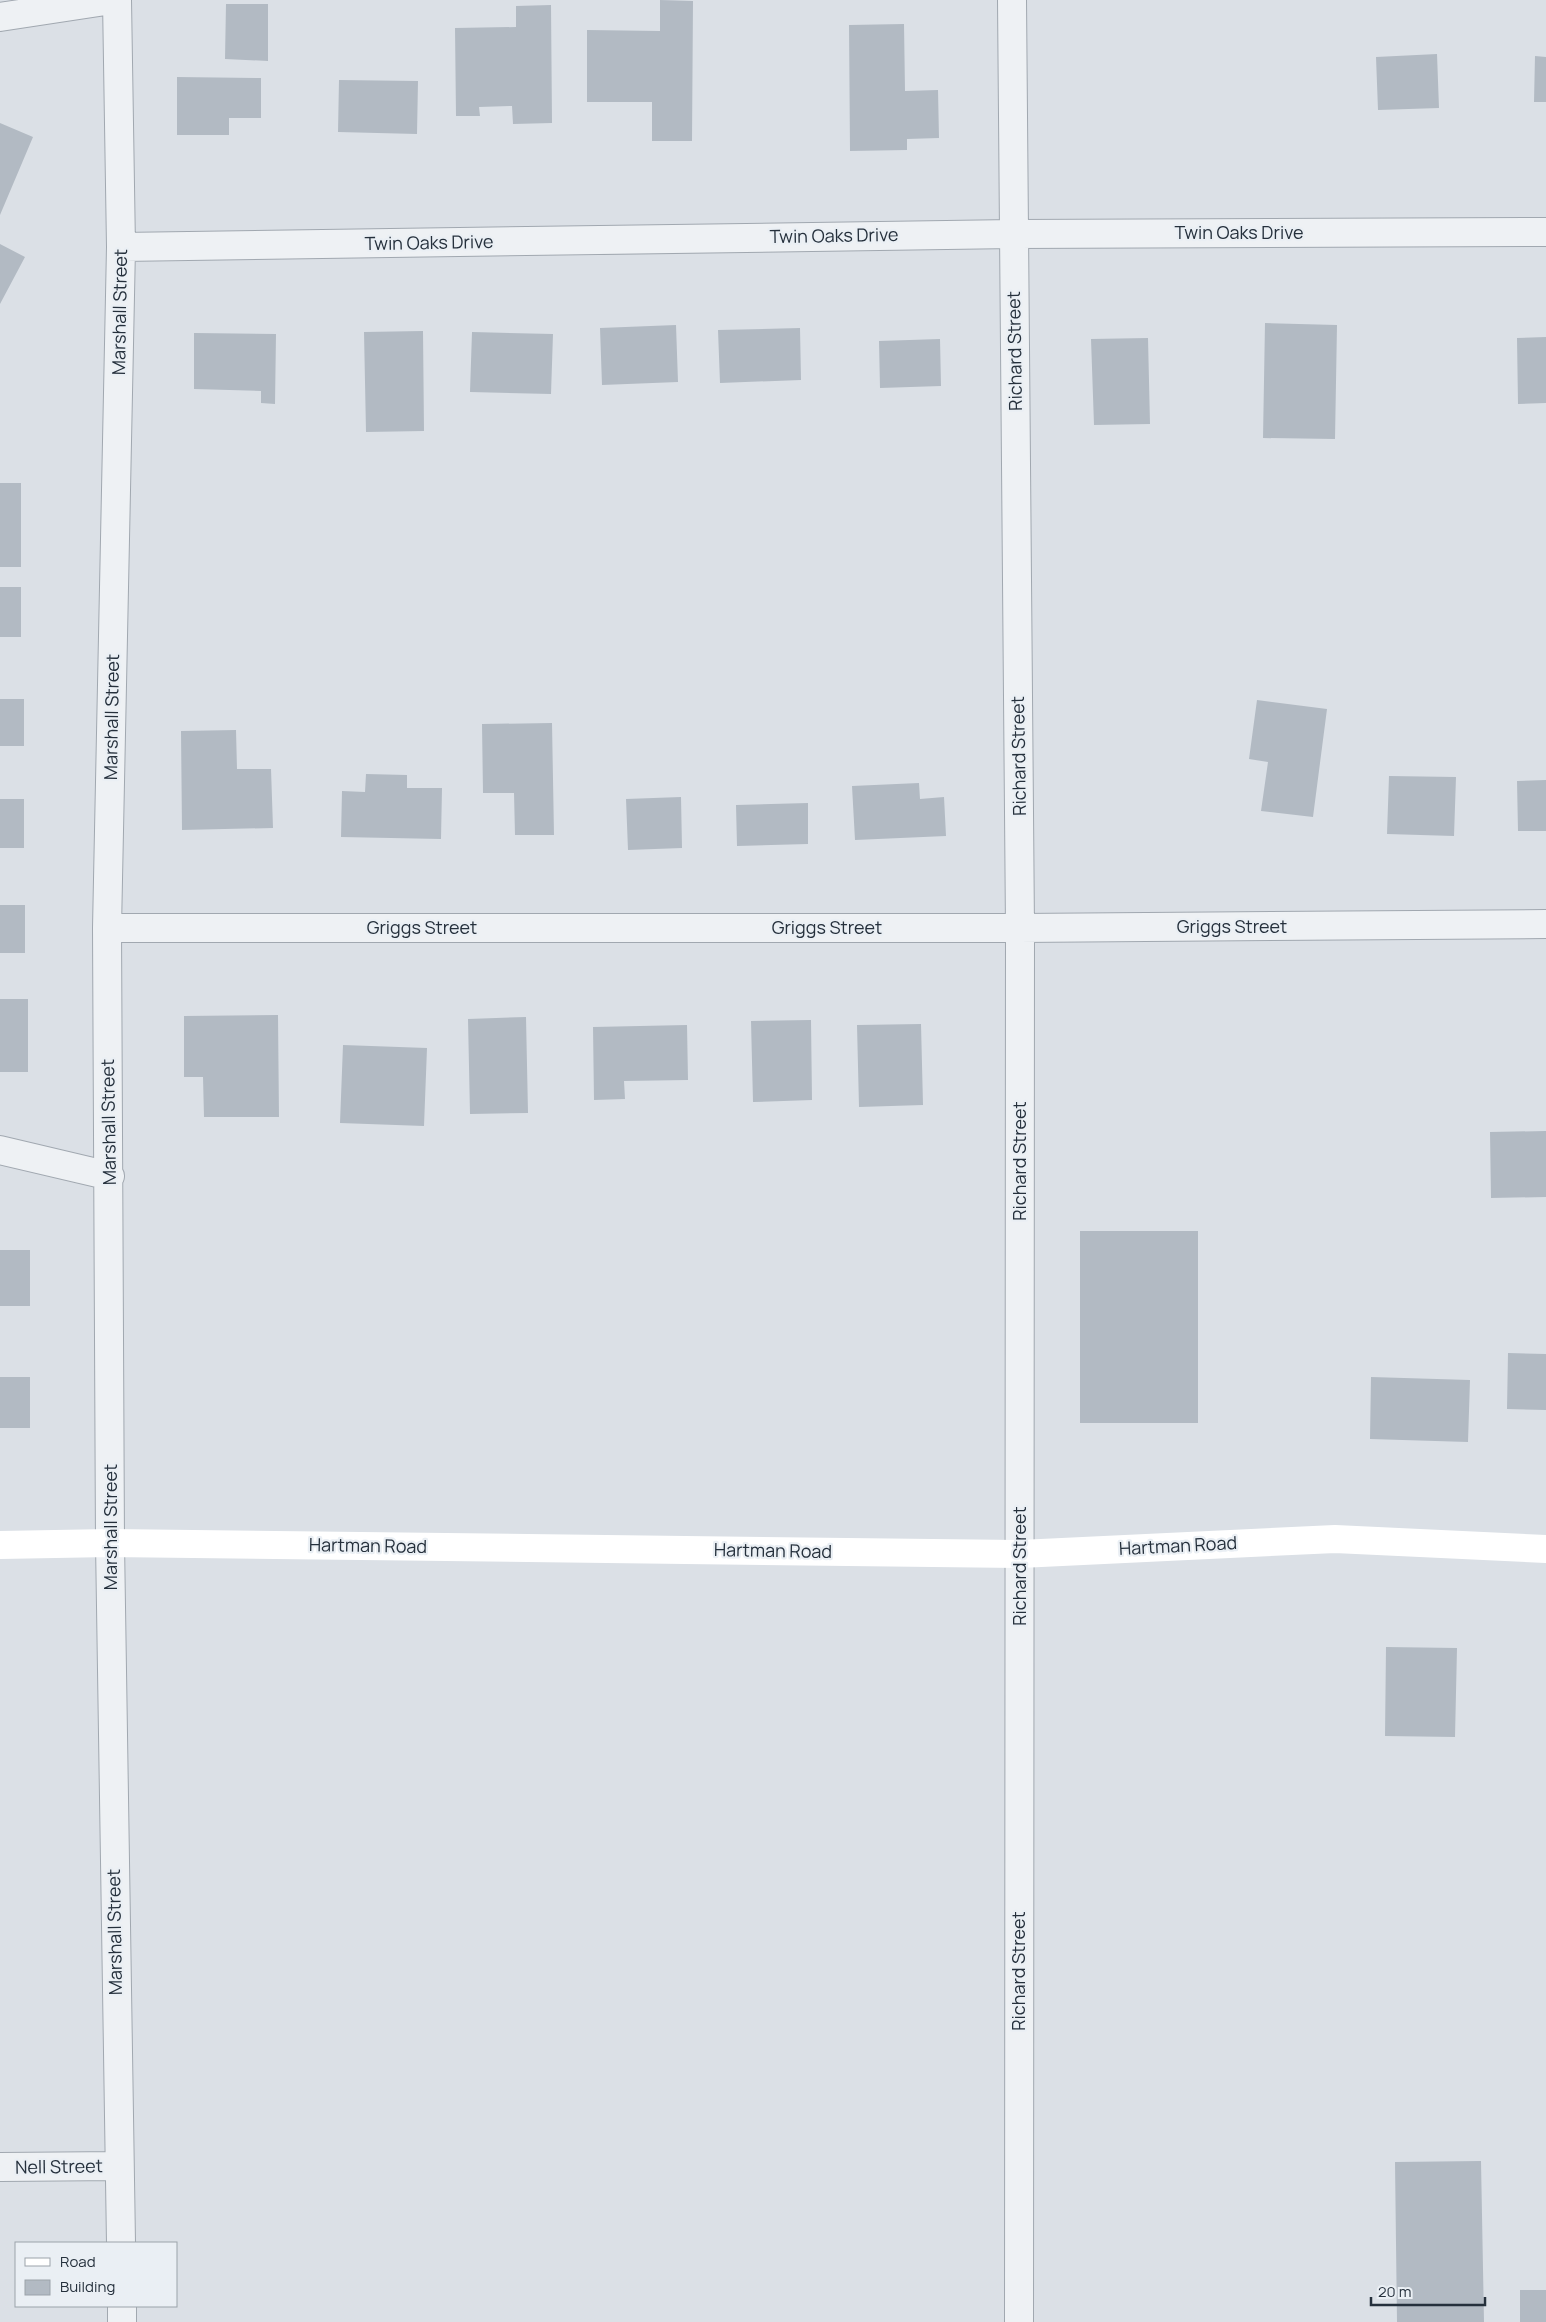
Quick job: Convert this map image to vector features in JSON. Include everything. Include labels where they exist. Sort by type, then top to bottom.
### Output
[{"type":"street","points":[[0,17],[112,0]]},
{"type":"street","name":"Marshall Street","points":[[118,0],[121,248],[107,928],[110,1176],[110,1543],[121,2242]]},
{"type":"street","name":"Richard Street","points":[[1012,0],[1020,928],[1019,2322]]},
{"type":"street","name":"Twin Oaks Drive","points":[[121,248],[1013,234],[1546,232]]},
{"type":"street","name":"Griggs Street","points":[[107,928],[1020,928],[1546,924]]},
{"type":"street","points":[[0,1150],[110,1176]]},
{"type":"street","name":"Hartman Road","points":[[0,1546],[110,1543],[1020,1554],[1335,1539],[1546,1549]]},
{"type":"street","name":"Nell Street","points":[[0,2168],[119,2166]]},
{"type":"street","points":[[122,2307],[122,2322]]},
{"type":"building","points":[[660,0],[693,1],[692,141],[652,141],[652,102],[587,102],[587,30],[660,31]]},
{"type":"building","points":[[226,4],[268,4],[268,61],[225,59]]},
{"type":"building","points":[[551,5],[552,123],[513,124],[512,106],[479,107],[480,116],[456,116],[455,28],[516,27],[516,6]]},
{"type":"building","points":[[904,24],[905,91],[938,90],[939,138],[907,139],[907,150],[850,151],[849,25]]},
{"type":"building","points":[[1437,54],[1439,108],[1378,110],[1376,57]]},
{"type":"building","points":[[1535,56],[1546,57],[1546,102],[1534,102]]},
{"type":"building","points":[[177,77],[261,78],[261,118],[229,118],[229,135],[177,135]]},
{"type":"building","points":[[339,80],[418,81],[417,134],[338,132]]},
{"type":"building","points":[[0,123],[33,137],[0,215]]},
{"type":"building","points":[[0,244],[25,257],[0,304]]},
{"type":"building","points":[[1265,323],[1337,325],[1335,439],[1263,438]]},
{"type":"building","points":[[676,325],[678,382],[602,385],[600,328]]},
{"type":"building","points":[[800,328],[801,380],[720,383],[718,330]]},
{"type":"building","points":[[423,331],[424,431],[366,432],[364,332]]},
{"type":"building","points":[[472,332],[553,334],[551,394],[470,392]]},
{"type":"building","points":[[194,333],[276,334],[275,404],[261,403],[261,391],[194,389]]},
{"type":"building","points":[[1546,337],[1546,403],[1518,404],[1517,338]]},
{"type":"building","points":[[1148,338],[1150,424],[1094,425],[1091,339]]},
{"type":"building","points":[[940,339],[941,386],[880,388],[879,341]]},
{"type":"building","points":[[0,483],[21,483],[21,567],[0,567]]},
{"type":"building","points":[[0,587],[21,587],[21,637],[0,637]]},
{"type":"building","points":[[0,699],[24,699],[24,746],[0,746]]},
{"type":"building","points":[[1257,700],[1327,709],[1313,817],[1261,811],[1268,762],[1249,759]]},
{"type":"building","points":[[552,723],[554,835],[515,835],[514,793],[483,793],[482,724]]},
{"type":"building","points":[[236,730],[237,769],[271,769],[273,828],[182,830],[181,731]]},
{"type":"building","points":[[366,774],[407,775],[407,788],[442,788],[441,839],[341,837],[342,791],[365,792]]},
{"type":"building","points":[[1389,776],[1456,777],[1454,836],[1387,834]]},
{"type":"building","points":[[1546,780],[1546,831],[1518,831],[1517,781]]},
{"type":"building","points":[[919,783],[920,799],[944,797],[946,836],[855,840],[852,786]]},
{"type":"building","points":[[681,797],[682,848],[628,850],[626,799]]},
{"type":"building","points":[[0,799],[24,799],[24,848],[0,848]]},
{"type":"building","points":[[808,803],[808,844],[737,846],[736,805]]},
{"type":"building","points":[[0,905],[25,905],[25,953],[0,953]]},
{"type":"building","points":[[0,999],[28,999],[28,1072],[0,1072]]},
{"type":"building","points":[[278,1015],[279,1117],[204,1117],[203,1077],[184,1077],[184,1016]]},
{"type":"building","points":[[526,1017],[528,1113],[470,1114],[468,1019]]},
{"type":"building","points":[[811,1020],[812,1100],[753,1102],[751,1021]]},
{"type":"building","points":[[921,1024],[923,1105],[859,1107],[857,1025]]},
{"type":"building","points":[[687,1025],[688,1080],[624,1081],[625,1099],[594,1100],[593,1027]]},
{"type":"building","points":[[343,1045],[427,1048],[424,1126],[340,1123]]},
{"type":"building","points":[[1546,1131],[1546,1197],[1491,1198],[1490,1132]]},
{"type":"building","points":[[1080,1231],[1198,1231],[1198,1423],[1080,1423]]},
{"type":"building","points":[[0,1250],[30,1250],[30,1306],[0,1306]]},
{"type":"building","points":[[1508,1353],[1546,1354],[1546,1410],[1507,1409]]},
{"type":"building","points":[[0,1377],[30,1377],[30,1428],[0,1428]]},
{"type":"building","points":[[1371,1377],[1470,1380],[1468,1442],[1370,1439]]},
{"type":"building","points":[[1386,1647],[1457,1648],[1455,1737],[1385,1736]]},
{"type":"building","points":[[1481,2161],[1484,2322],[1397,2322],[1395,2162]]},
{"type":"building","points":[[1520,2290],[1546,2290],[1546,2322],[1520,2322]]}]
